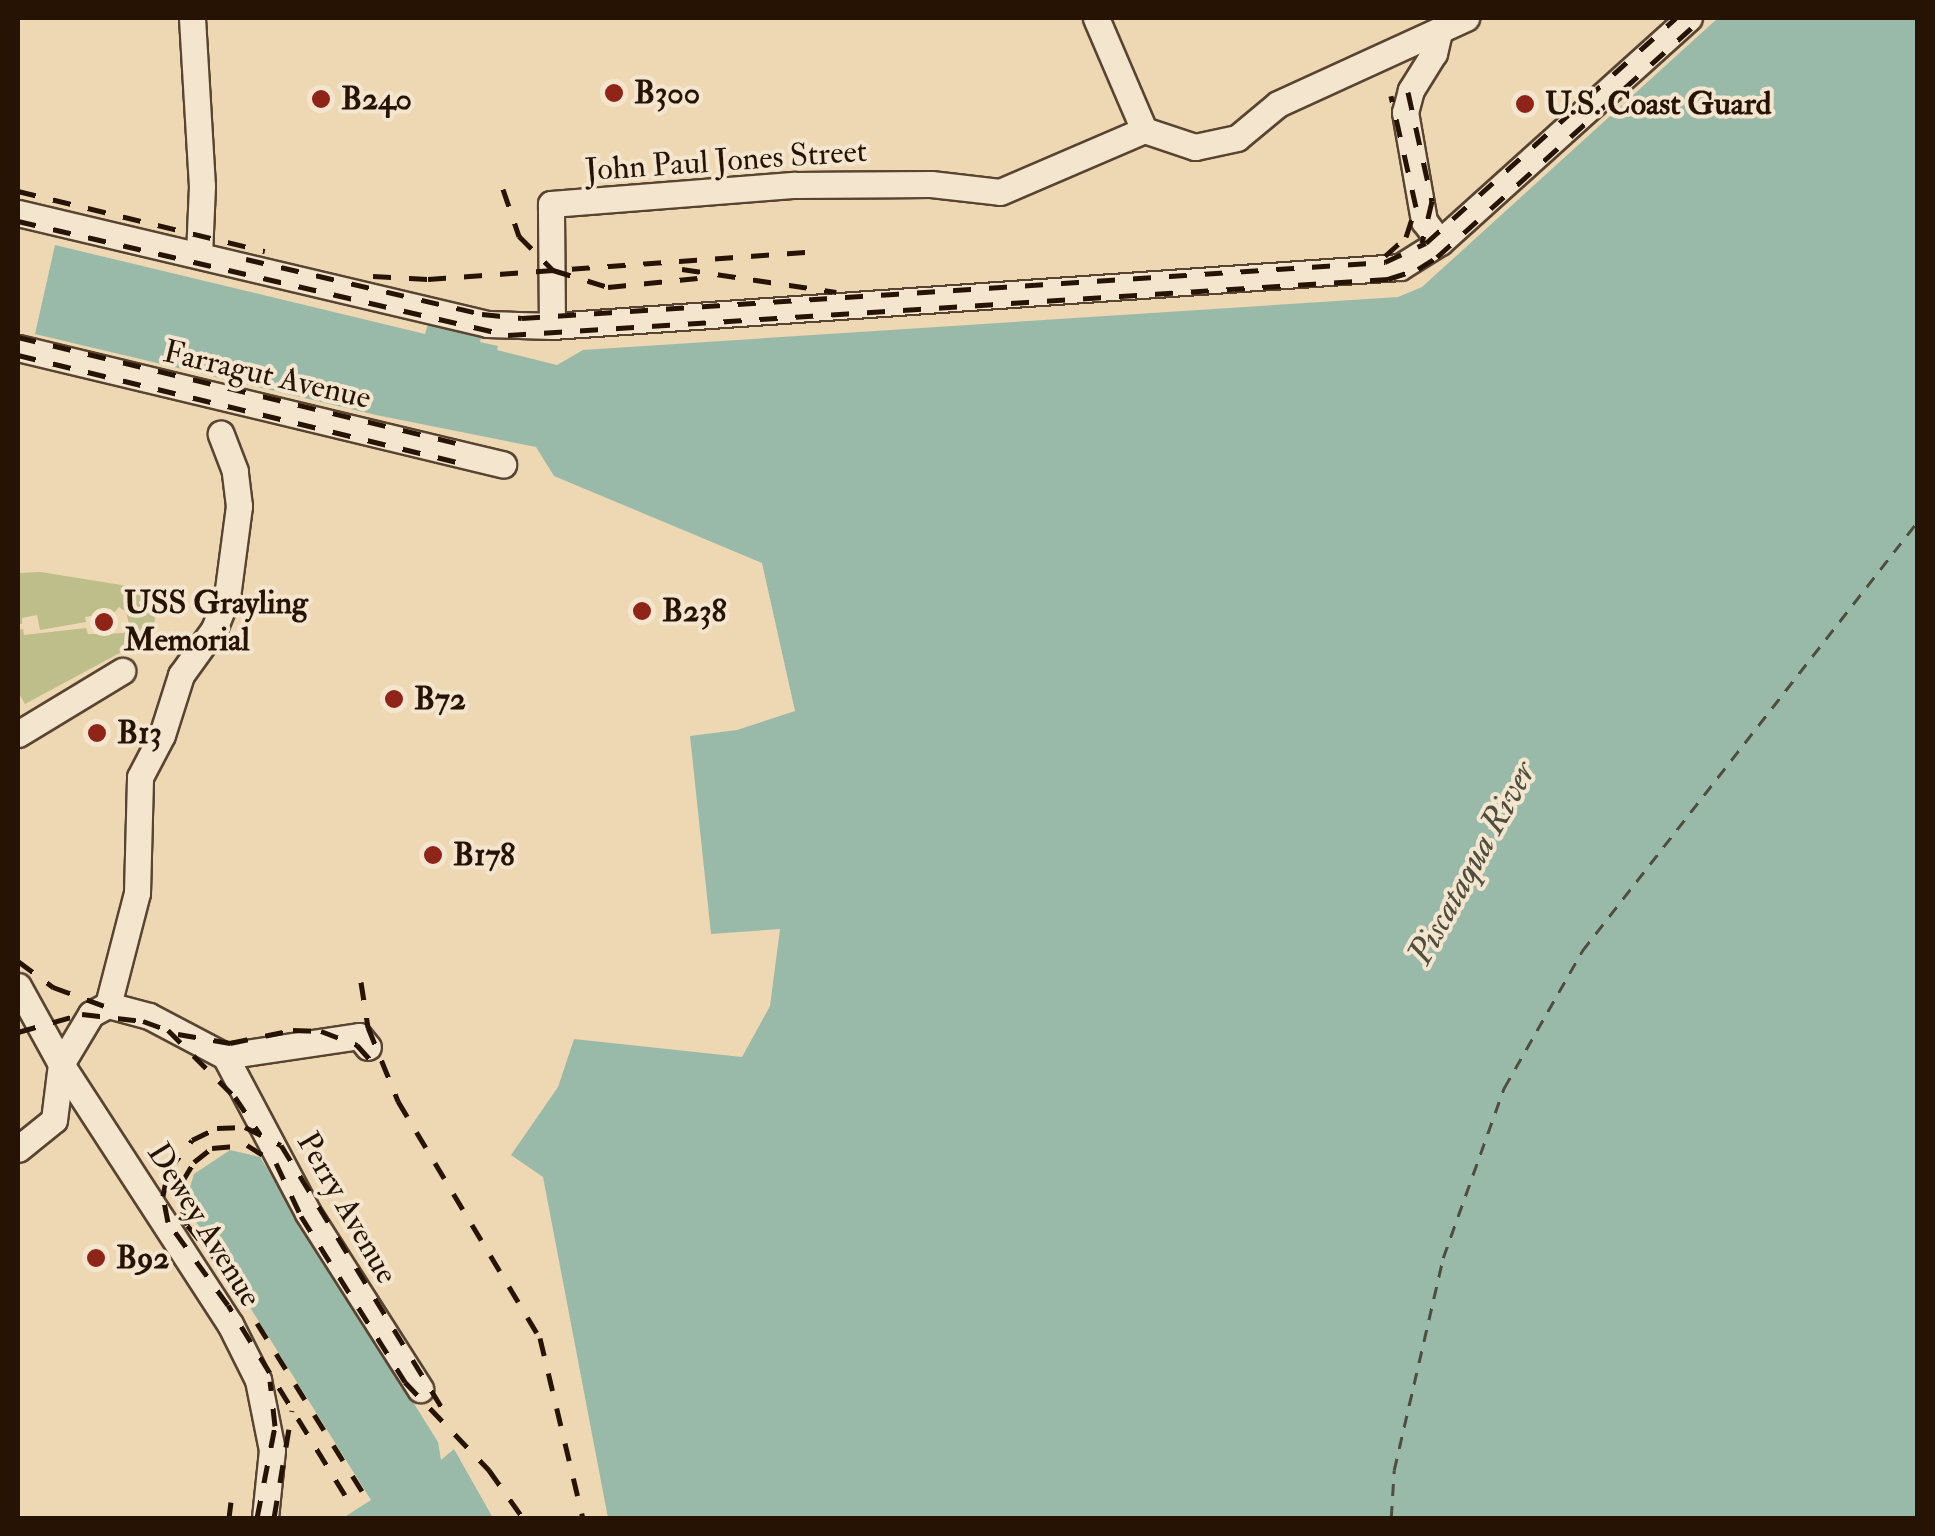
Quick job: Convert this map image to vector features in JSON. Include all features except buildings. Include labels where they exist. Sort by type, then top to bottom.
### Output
[{"type":"street","points":[[192,18],[202,186],[199,254]]},
{"type":"street","points":[[1096,18],[1144,130],[1195,147],[1237,138],[1278,104],[1466,18]]},
{"type":"street","points":[[18,214],[487,324],[552,326],[1354,273],[1404,266],[1440,242],[1688,18]]},
{"type":"street","points":[[1439,32],[1434,53],[1411,90],[1405,112],[1424,221],[1440,242]]},
{"type":"street","name":"John Paul Jones Street","points":[[552,326],[551,204],[795,185],[931,184],[1000,192],[1144,130]]},
{"type":"street","name":"Farragut Avenue","points":[[18,348],[503,464]]},
{"type":"street","points":[[108,1005],[137,894],[140,777],[162,735],[182,675],[214,629],[227,597],[239,506],[231,457],[221,434]]},
{"type":"street","points":[[18,734],[122,671]]},
{"type":"street","name":"Dewey Avenue","points":[[18,986],[61,1064],[230,1324],[258,1380],[268,1418],[272,1460],[265,1518]]},
{"type":"street","points":[[18,1149],[54,1120],[61,1064],[90,1014],[108,1005],[149,1016],[225,1056],[359,1036],[368,1047]]},
{"type":"street","name":"Perry Avenue","points":[[225,1056],[308,1213],[420,1390]]},
{"type":"green space","points":[[41,572],[158,591],[153,635],[25,704],[18,692],[18,630],[23,629],[24,635],[86,628],[88,634],[106,634],[124,633],[129,624],[126,612],[119,607],[115,612],[85,617],[86,622],[40,630],[37,615],[22,618],[22,624],[18,624],[18,573]]},
{"type":"water","name":"Piscataqua River","points":[[1718,18],[1917,18],[1917,1518],[608,1518],[543,1177],[511,1155],[558,1087],[574,1039],[742,1057],[770,1006],[780,929],[711,934],[690,736],[737,730],[795,711],[762,563],[554,476],[536,447],[376,415],[35,334],[55,245],[425,334],[428,324],[482,335],[480,342],[498,346],[497,350],[557,365],[583,350],[1398,297],[1422,287]]},
{"type":"water","points":[[230,1150],[260,1157],[438,1442],[441,1460],[454,1449],[493,1518],[343,1518],[371,1500],[185,1204],[194,1174]]},
{"type":"ferry route","points":[[1391,1518],[1394,1470],[1443,1258],[1504,1088],[1582,951],[1918,521]]},
{"type":"railway","points":[[246,259],[482,314],[522,318],[1385,262],[1426,243],[1676,18]]},
{"type":"railway","points":[[18,221],[508,335],[1388,279],[1418,269],[1437,257],[1702,18]]},
{"type":"railway","points":[[1408,92],[1432,201],[1422,243]]},
{"type":"railway","points":[[1385,256],[1406,237],[1416,207],[1391,96]]},
{"type":"railway","points":[[503,189],[519,236],[553,270],[608,287],[698,278]]},
{"type":"railway","points":[[18,191],[265,251]]},
{"type":"railway","points":[[373,276],[428,279],[819,251]]},
{"type":"railway","points":[[682,269],[836,292]]},
{"type":"railway","points":[[18,337],[465,445]]},
{"type":"railway","points":[[18,355],[462,463]]},
{"type":"railway","points":[[18,961],[53,987],[110,1008]]},
{"type":"railway","points":[[361,982],[368,1027],[398,1101],[540,1338],[583,1518]]},
{"type":"railway","points":[[18,1032],[82,1014],[143,1021],[168,1030],[235,1097],[260,1134]]},
{"type":"railway","points":[[178,1034],[230,1043],[293,1030],[321,1031],[357,1045],[377,1067]]},
{"type":"railway","points":[[345,1495],[228,1305],[168,1222],[163,1196],[168,1171],[192,1140],[217,1128],[245,1127],[281,1145],[446,1414]]},
{"type":"railway","points":[[362,1491],[222,1267],[187,1225],[180,1204],[182,1182],[194,1162],[212,1148],[247,1145],[276,1163],[301,1216],[405,1382],[489,1470],[523,1518]]},
{"type":"railway","points":[[257,1518],[275,1426],[270,1381]]},
{"type":"railway","points":[[274,1518],[292,1410]]},
{"type":"railway","points":[[229,1518],[231,1502]]},
{"type":"place","name":"B300","points":[[614,93]]},
{"type":"place","name":"B240","points":[[321,99]]},
{"type":"place","name":"U.S. Coast Guard","points":[[1525,104]]},
{"type":"place","name":"B238","points":[[642,611]]},
{"type":"place","name":"USS Grayling Memorial","points":[[104,622]]},
{"type":"place","name":"B72","points":[[394,699]]},
{"type":"place","name":"B13","points":[[97,733]]},
{"type":"place","name":"B178","points":[[433,855]]},
{"type":"place","name":"B92","points":[[96,1258]]}]
